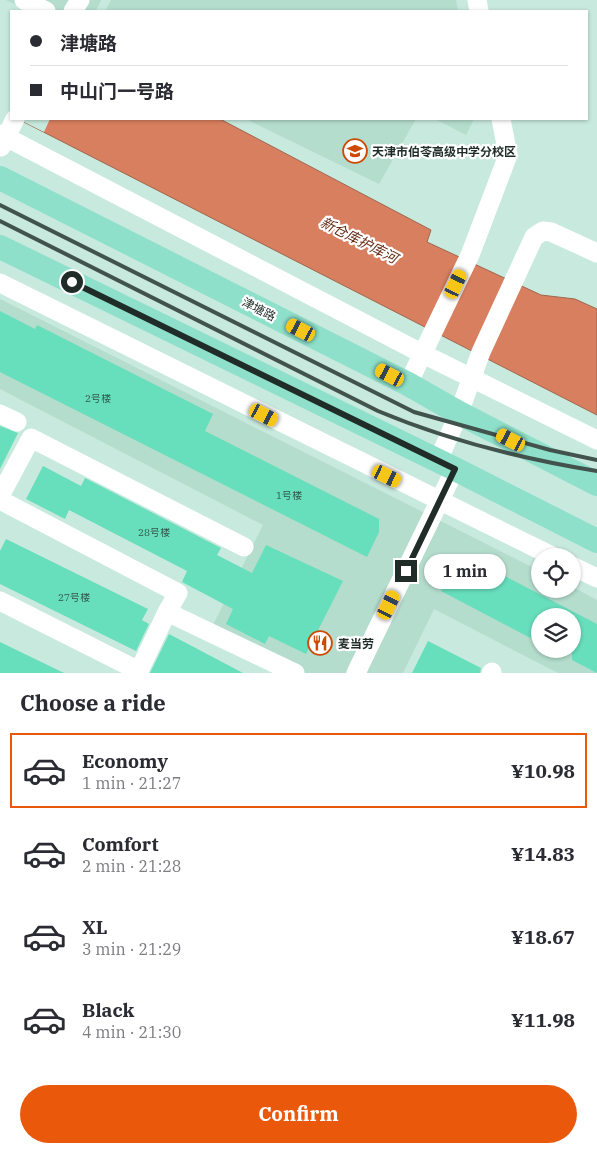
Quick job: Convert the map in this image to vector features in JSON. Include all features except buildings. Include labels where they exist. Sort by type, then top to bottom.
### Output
[{"type":"main road","name":"津塘路","points":[[0,178],[408,384],[459,413],[597,484]]},
{"type":"main road","points":[[0,247],[446,465],[597,542]]},
{"type":"street","points":[[24,0],[44,10]]},
{"type":"street","points":[[14,120],[2,140],[423,354],[597,440]]},
{"type":"street","points":[[408,384],[470,255],[508,155],[501,120]]},
{"type":"street","points":[[356,673],[440,503],[446,465],[459,413],[481,352],[534,237],[543,231],[597,253]]},
{"type":"street","points":[[0,283],[440,503],[535,548]]},
{"type":"street","points":[[0,414],[17,422]]},
{"type":"street","points":[[0,496],[31,438],[244,547]]},
{"type":"street","points":[[0,500],[178,593],[139,672],[0,601]]},
{"type":"street","points":[[581,570],[597,578]]},
{"type":"street","points":[[167,612],[295,673]]},
{"type":"shaded area","points":[[6,0],[101,0],[96,10],[27,10]]},
{"type":"shaded area","points":[[111,0],[456,0],[458,10],[106,10]]},
{"type":"shaded area","name":"天津市伯苓高级中学分校区","points":[[248,120],[415,120],[379,184]]},
{"type":"shaded area","name":"天津市伯苓高级中学分校区","points":[[437,120],[474,120],[466,135]]},
{"type":"shaded area","points":[[0,299],[531,566],[531,598],[581,598],[581,591],[597,600],[597,673],[558,673],[434,609],[403,673],[275,673],[206,639],[263,525],[0,389]]},
{"type":"water","name":"新仓库护库河","points":[[20,120],[222,120],[431,230],[427,242],[541,295],[575,299],[597,309],[597,415]]},
{"type":"pier","points":[[10,7],[14,10],[10,10],[10,115],[0,110],[0,27]]},
{"type":"pier","points":[[20,120],[50,120],[44,132]]},
{"type":"railway","points":[[0,205],[414,412],[550,450],[597,460]]},
{"type":"railway","points":[[0,221],[378,411],[458,440],[541,461],[597,471]]},
{"type":"place","name":"天津市伯苓高级中学分校区","points":[[355,151]]},
{"type":"place","name":"麦当劳","points":[[320,643]]},
{"type":"route","points":[[72,282],[455,469],[406,571]]}]
